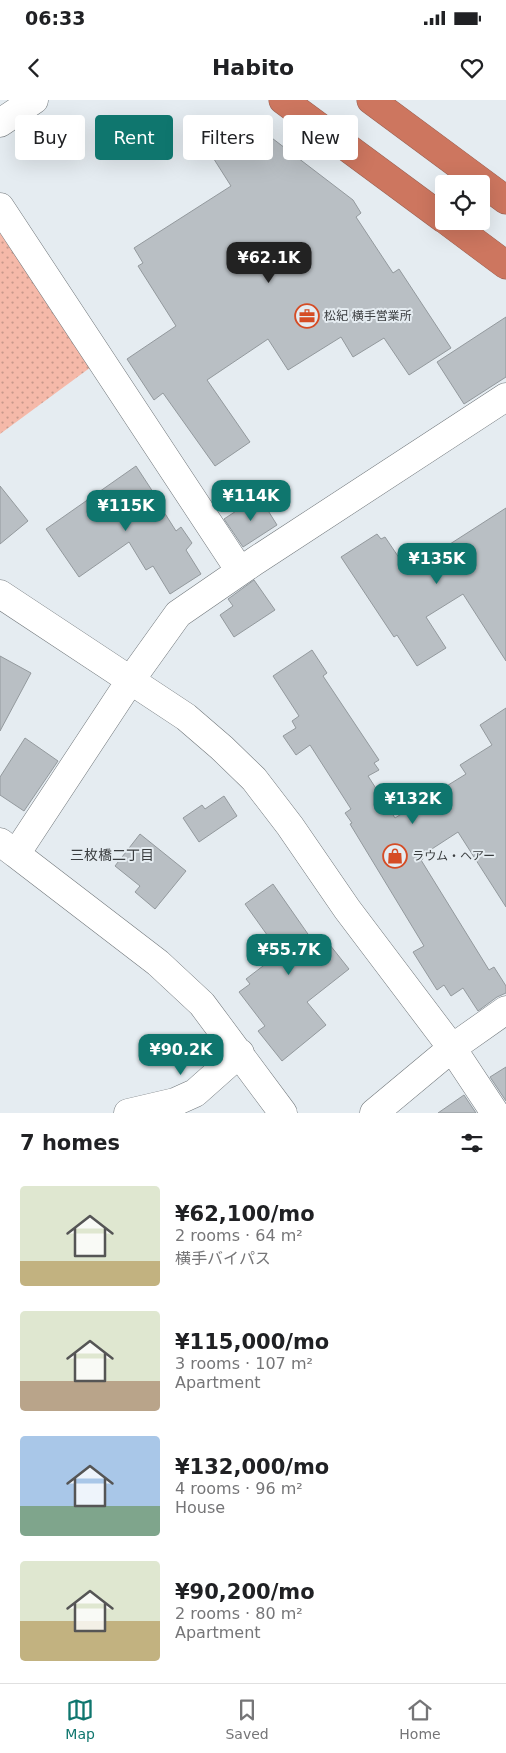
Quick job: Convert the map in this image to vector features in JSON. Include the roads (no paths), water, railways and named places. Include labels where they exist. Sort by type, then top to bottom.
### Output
[{"type":"highway","points":[[284,100],[435,212]]},
{"type":"highway","points":[[371,100],[506,200]]},
{"type":"highway","points":[[459,230],[506,265]]},
{"type":"street","points":[[0,123],[34,100]]},
{"type":"street","points":[[0,207],[240,571]]},
{"type":"street","points":[[283,1113],[202,1004],[158,963],[8,848],[178,614],[240,571],[506,397]]},
{"type":"street","points":[[0,594],[186,717],[254,779],[290,826],[347,909],[452,1048],[496,1113]]},
{"type":"street","points":[[374,1113],[452,1048],[506,1010]]},
{"type":"street","points":[[128,1113],[175,1102],[195,1093],[240,1053]]},
{"type":"place","name":"松紀 横手営業所","points":[[307,316]]},
{"type":"place","name":"ラウム・ヘアー","points":[[395,856]]},
{"type":"district","name":"三枚橋二丁目","points":[[112,855]]}]
